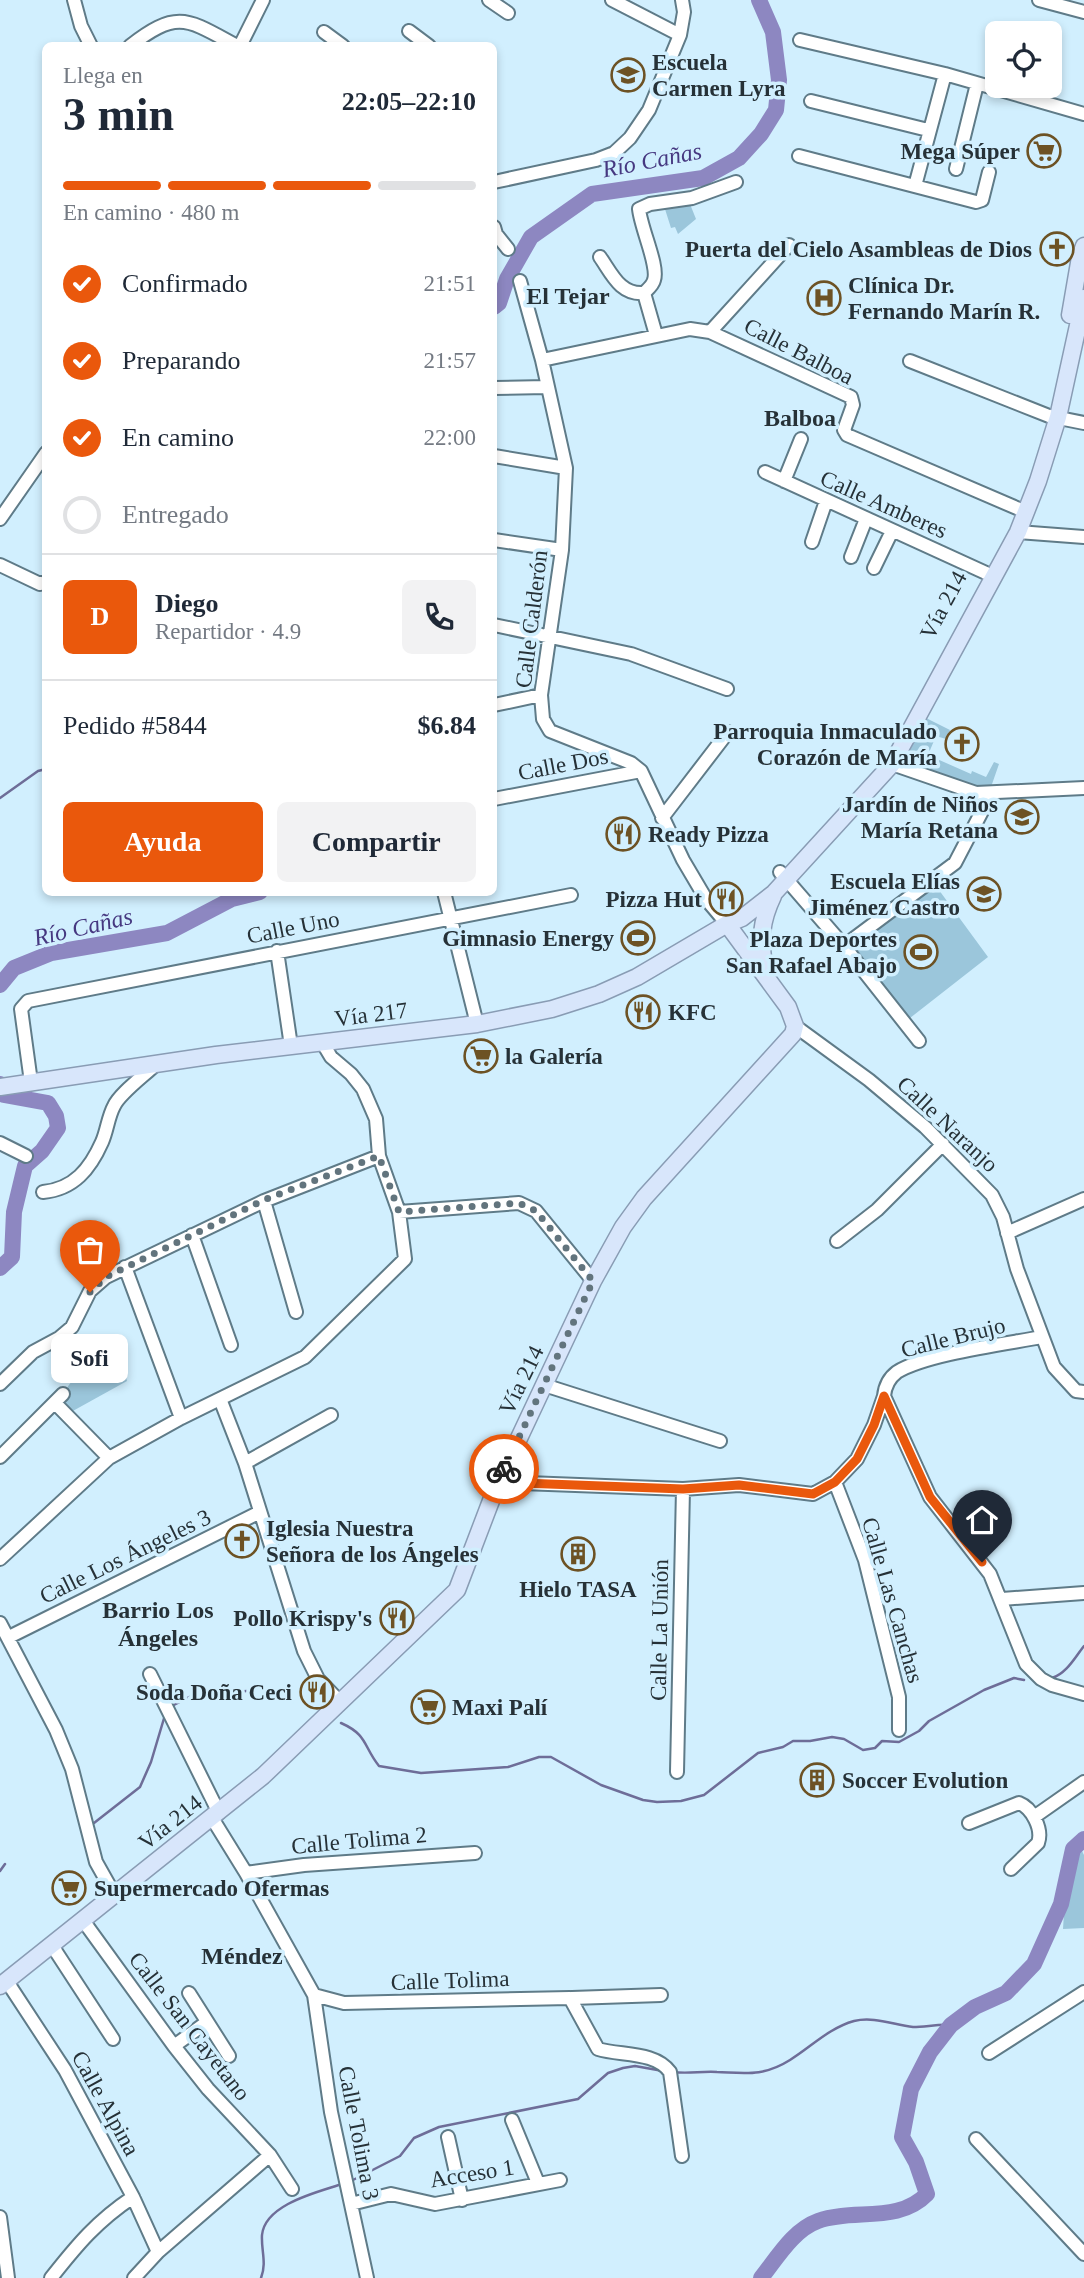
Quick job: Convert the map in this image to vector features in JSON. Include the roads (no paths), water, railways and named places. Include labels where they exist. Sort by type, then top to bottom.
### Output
[{"type":"main road","name":"Vía 214","points":[[1054,416],[1084,246]]},
{"type":"main road","name":"Vía 214","points":[[727,924],[737,911],[783,876],[888,762],[1018,532],[1022,510],[1054,416],[1084,298]]},
{"type":"main road","name":"Vía 214","points":[[888,762],[906,723],[1022,510]]},
{"type":"main road","name":"Vía 214","points":[[727,924],[742,918],[774,893],[783,876]]},
{"type":"main road","points":[[766,976],[761,950],[761,926],[774,893]]},
{"type":"main road","points":[[727,924],[788,1007],[795,1026]]},
{"type":"main road","name":"Vía 217","points":[[4,1087],[291,1046],[477,1024],[552,1009],[599,994],[669,959],[727,924]]},
{"type":"main road","name":"Vía 214","points":[[3,1983],[263,1776],[457,1590],[498,1482],[593,1281],[623,1227],[644,1198],[789,1040],[795,1026]]},
{"type":"street","points":[[74,0],[81,26],[89,42]]},
{"type":"street","points":[[240,42],[263,0]]},
{"type":"street","points":[[489,0],[508,13]]},
{"type":"street","points":[[612,0],[680,35]]},
{"type":"street","points":[[497,181],[596,160],[614,153],[629,138],[649,110],[680,35],[684,12],[682,0]]},
{"type":"street","points":[[1039,0],[1084,12]]},
{"type":"street","points":[[135,42],[154,27],[169,22],[199,25],[231,42]]},
{"type":"street","points":[[409,31],[424,42]]},
{"type":"street","points":[[324,32],[338,42]]},
{"type":"street","points":[[800,40],[945,74],[1084,114]]},
{"type":"street","points":[[915,186],[945,74]]},
{"type":"street","points":[[956,169],[977,84]]},
{"type":"street","points":[[811,101],[928,130]]},
{"type":"street","points":[[799,156],[980,202],[989,172]]},
{"type":"street","points":[[600,257],[620,287],[635,294],[644,293],[654,283],[656,267],[646,244],[639,209],[650,204],[692,198],[736,182]]},
{"type":"street","points":[[497,235],[508,249]]},
{"type":"street","points":[[710,332],[789,245]]},
{"type":"street","name":"Calle Calderón","points":[[520,281],[542,359],[566,468],[562,550],[541,695],[543,719],[550,731],[631,763],[641,771]]},
{"type":"street","points":[[644,293],[656,335]]},
{"type":"street","name":"Calle Balboa","points":[[542,359],[690,329],[710,332],[850,397],[853,405],[844,430],[847,435],[1022,510]]},
{"type":"street","points":[[910,361],[1054,416],[1084,423]]},
{"type":"street","points":[[497,388],[547,387]]},
{"type":"street","points":[[784,481],[801,439]]},
{"type":"street","points":[[497,456],[566,468]]},
{"type":"street","points":[[0,519],[42,459]]},
{"type":"street","name":"Calle Amberes","points":[[765,472],[986,573]]},
{"type":"street","points":[[812,542],[826,501]]},
{"type":"street","points":[[851,557],[866,519]]},
{"type":"street","points":[[874,568],[892,531]]},
{"type":"street","points":[[1018,532],[1084,537]]},
{"type":"street","points":[[497,540],[562,550]]},
{"type":"street","points":[[0,565],[42,583]]},
{"type":"street","points":[[497,626],[631,654],[727,690]]},
{"type":"street","points":[[497,704],[541,695]]},
{"type":"street","points":[[662,818],[728,733]]},
{"type":"street","points":[[888,762],[976,793],[1084,788]]},
{"type":"street","points":[[641,771],[682,860],[702,893],[727,924]]},
{"type":"street","name":"Calle Dos","points":[[497,798],[641,771]]},
{"type":"street","points":[[844,946],[956,863],[991,794]]},
{"type":"street","points":[[783,876],[844,946],[919,1041]]},
{"type":"street","name":"Calle Uno","points":[[30,1082],[21,1009],[28,1001],[571,895]]},
{"type":"street","points":[[445,896],[477,1024]]},
{"type":"street","points":[[277,951],[291,1046]]},
{"type":"street","name":"Calle Naranjo","points":[[795,1026],[869,1080],[943,1143],[992,1195],[1003,1217],[1017,1269],[1054,1367],[1076,1391],[1084,1392]]},
{"type":"street","points":[[0,1559],[109,1458],[181,1418],[305,1357],[405,1259],[399,1212],[379,1156],[376,1119],[363,1089],[351,1074],[331,1057],[323,1042]]},
{"type":"street","points":[[43,1192],[59,1190],[80,1176],[102,1142],[114,1104],[156,1064]]},
{"type":"street","points":[[0,1143],[26,1156]]},
{"type":"street","points":[[837,1241],[877,1210],[943,1143]]},
{"type":"street","points":[[0,1384],[33,1352],[59,1338],[72,1327],[90,1292],[106,1277],[264,1200],[379,1156]]},
{"type":"street","points":[[1007,1233],[1084,1199]]},
{"type":"street","points":[[264,1200],[296,1312]]},
{"type":"street","points":[[399,1212],[519,1203],[528,1205],[536,1211],[593,1281]]},
{"type":"street","points":[[192,1236],[231,1345]]},
{"type":"street","points":[[125,1267],[181,1418]]},
{"type":"street","name":"Calle Brujo","points":[[835,1482],[861,1453],[888,1382],[898,1371],[934,1359],[1042,1337]]},
{"type":"street","points":[[544,1385],[720,1441]]},
{"type":"street","points":[[884,1396],[930,1497],[990,1574],[1026,1664],[1041,1679],[1052,1685],[1084,1694]]},
{"type":"street","points":[[0,1457],[59,1398],[109,1458]]},
{"type":"street","points":[[220,1399],[245,1463],[304,1651],[318,1679],[340,1702]]},
{"type":"street","points":[[245,1463],[331,1415]]},
{"type":"street","points":[[498,1482],[683,1489],[739,1485],[809,1494],[835,1482]]},
{"type":"street","name":"Calle Las Canchas","points":[[835,1482],[865,1560],[899,1697],[899,1731]]},
{"type":"street","name":"Calle La Unión","points":[[677,1772],[683,1489]]},
{"type":"street","name":"Calle Los Ángeles 3","points":[[3,1628],[260,1512]]},
{"type":"street","points":[[1002,1599],[1084,1593]]},
{"type":"street","points":[[3,1628],[60,1739],[72,1769],[96,1862],[114,1894]]},
{"type":"street","points":[[150,1674],[215,1815],[314,1995]]},
{"type":"street","points":[[1034,1817],[1084,1782]]},
{"type":"street","points":[[969,1823],[1019,1803],[1023,1804],[1034,1817],[1039,1840],[1011,1869]]},
{"type":"street","name":"Calle Tolima 2","points":[[246,1872],[304,1865],[475,1853]]},
{"type":"street","name":"Calle San Cayetano","points":[[82,1919],[174,2046],[208,2089],[270,2155],[292,2189]]},
{"type":"street","points":[[51,1944],[113,2039]]},
{"type":"street","name":"Calle Alpina","points":[[3,1983],[65,2070],[158,2252]]},
{"type":"street","points":[[989,2053],[1084,1992]]},
{"type":"street","points":[[189,1993],[229,2056]]},
{"type":"street","name":"Calle Tolima","points":[[314,1995],[344,2003],[661,1995]]},
{"type":"street","name":"Calle Tolima 3","points":[[314,1995],[323,2065],[342,2169],[367,2278]]},
{"type":"street","points":[[572,1998],[598,2049],[657,2060],[666,2066],[670,2072],[682,2156]]},
{"type":"street","points":[[174,2046],[207,2022]]},
{"type":"street","points":[[512,2120],[538,2183]]},
{"type":"street","points":[[448,2137],[462,2200]]},
{"type":"street","points":[[976,2139],[1084,2254]]},
{"type":"street","points":[[134,2278],[158,2252],[270,2155]]},
{"type":"street","name":"Acceso 1","points":[[350,2199],[391,2194],[435,2204],[560,2180]]},
{"type":"street","points":[[51,2278],[87,2232],[132,2197]]},
{"type":"street","points":[[0,2217],[8,2278]]},
{"type":"waterway","name":"Río Cañas","points":[[497,305],[507,279],[531,237],[592,194],[703,178],[739,158],[761,134],[776,110],[779,80],[773,32],[759,0]]},
{"type":"waterway","points":[[0,798],[42,770]]},
{"type":"waterway","name":"Río Cañas","points":[[0,985],[14,968],[51,953],[167,933],[232,899],[244,896]]},
{"type":"waterway","name":"Río Cañas","points":[[0,1084],[4,1095],[48,1103],[56,1116],[58,1128],[42,1151],[25,1166],[14,1212],[12,1257],[0,1268]]},
{"type":"waterway","points":[[1052,1678],[1066,1669],[1084,1646]]},
{"type":"waterway","points":[[341,1723],[361,1737],[379,1766],[421,1773],[508,1767],[539,1757],[551,1757],[601,1785],[643,1800],[681,1801],[704,1795],[758,1753],[783,1747],[793,1741],[832,1737],[844,1739],[863,1750],[875,1748],[882,1741],[899,1742],[919,1731],[929,1721],[984,1690],[1014,1678],[1024,1680]]},
{"type":"waterway","points":[[170,1707],[213,1688],[231,1692],[247,1691]]},
{"type":"waterway","points":[[94,1823],[140,1787],[151,1762],[165,1715]]},
{"type":"waterway","points":[[761,2278],[786,2245],[809,2225],[832,2217],[903,2209],[927,2194],[916,2162],[902,2137],[911,2089],[930,2052],[951,2025],[975,2007],[1006,1993],[1034,1964],[1061,1904],[1073,1849],[1084,1839]]},
{"type":"waterway","points":[[0,1871],[5,1864]]},
{"type":"waterway","points":[[673,2072],[762,2072],[790,2060],[836,2028],[854,2021],[876,2020],[913,2027],[951,2025]]},
{"type":"waterway","points":[[351,2181],[400,2156],[414,2138],[439,2127],[578,2099],[608,2073],[623,2068],[635,2066],[663,2071]]},
{"type":"waterway","points":[[261,2278],[264,2262],[262,2235],[265,2224],[272,2215],[307,2195],[342,2184]]},
{"type":"place","name":"Escuela Carmen Lyra","points":[[628,75]]},
{"type":"place","name":"Mega Súper","points":[[1044,151]]},
{"type":"place","name":"Puerta del Cielo Asambleas de Dios","points":[[1057,249]]},
{"type":"place","name":"Clínica Dr. Fernando Marín R.","points":[[824,298]]},
{"type":"place","name":"Parroquia Inmaculado Corazón de María","points":[[962,744]]},
{"type":"place","name":"Jardín de Niños María Retana","points":[[1022,817]]},
{"type":"place","name":"Ready Pizza","points":[[623,834]]},
{"type":"place","name":"Escuela Elías Jiménez Castro","points":[[984,894]]},
{"type":"place","name":"Pizza Hut","points":[[726,899]]},
{"type":"place","name":"Gimnasio Energy","points":[[638,938]]},
{"type":"place","name":"Plaza Deportes San Rafael Abajo","points":[[921,952]]},
{"type":"place","name":"KFC","points":[[643,1012]]},
{"type":"place","name":"la Galería","points":[[481,1056]]},
{"type":"place","name":"Sofi","points":[[90,1292]]},
{"type":"place","name":"Iglesia Nuestra Señora de los Ángeles","points":[[242,1541]]},
{"type":"place","name":"Hielo TASA","points":[[578,1554]]},
{"type":"place","name":"Pollo Krispy's","points":[[397,1618]]},
{"type":"place","name":"Soda Doña Ceci","points":[[317,1692]]},
{"type":"place","name":"Maxi Palí","points":[[428,1707]]},
{"type":"place","name":"Soccer Evolution","points":[[817,1780]]},
{"type":"place","name":"Supermercado Ofermas","points":[[69,1888]]},
{"type":"district","name":"El Tejar","points":[[568,296]]},
{"type":"district","name":"Balboa","points":[[800,418]]},
{"type":"district","name":"Barrio Los Ángeles","points":[[158,1624]]},
{"type":"district","name":"Méndez","points":[[242,1956]]}]
